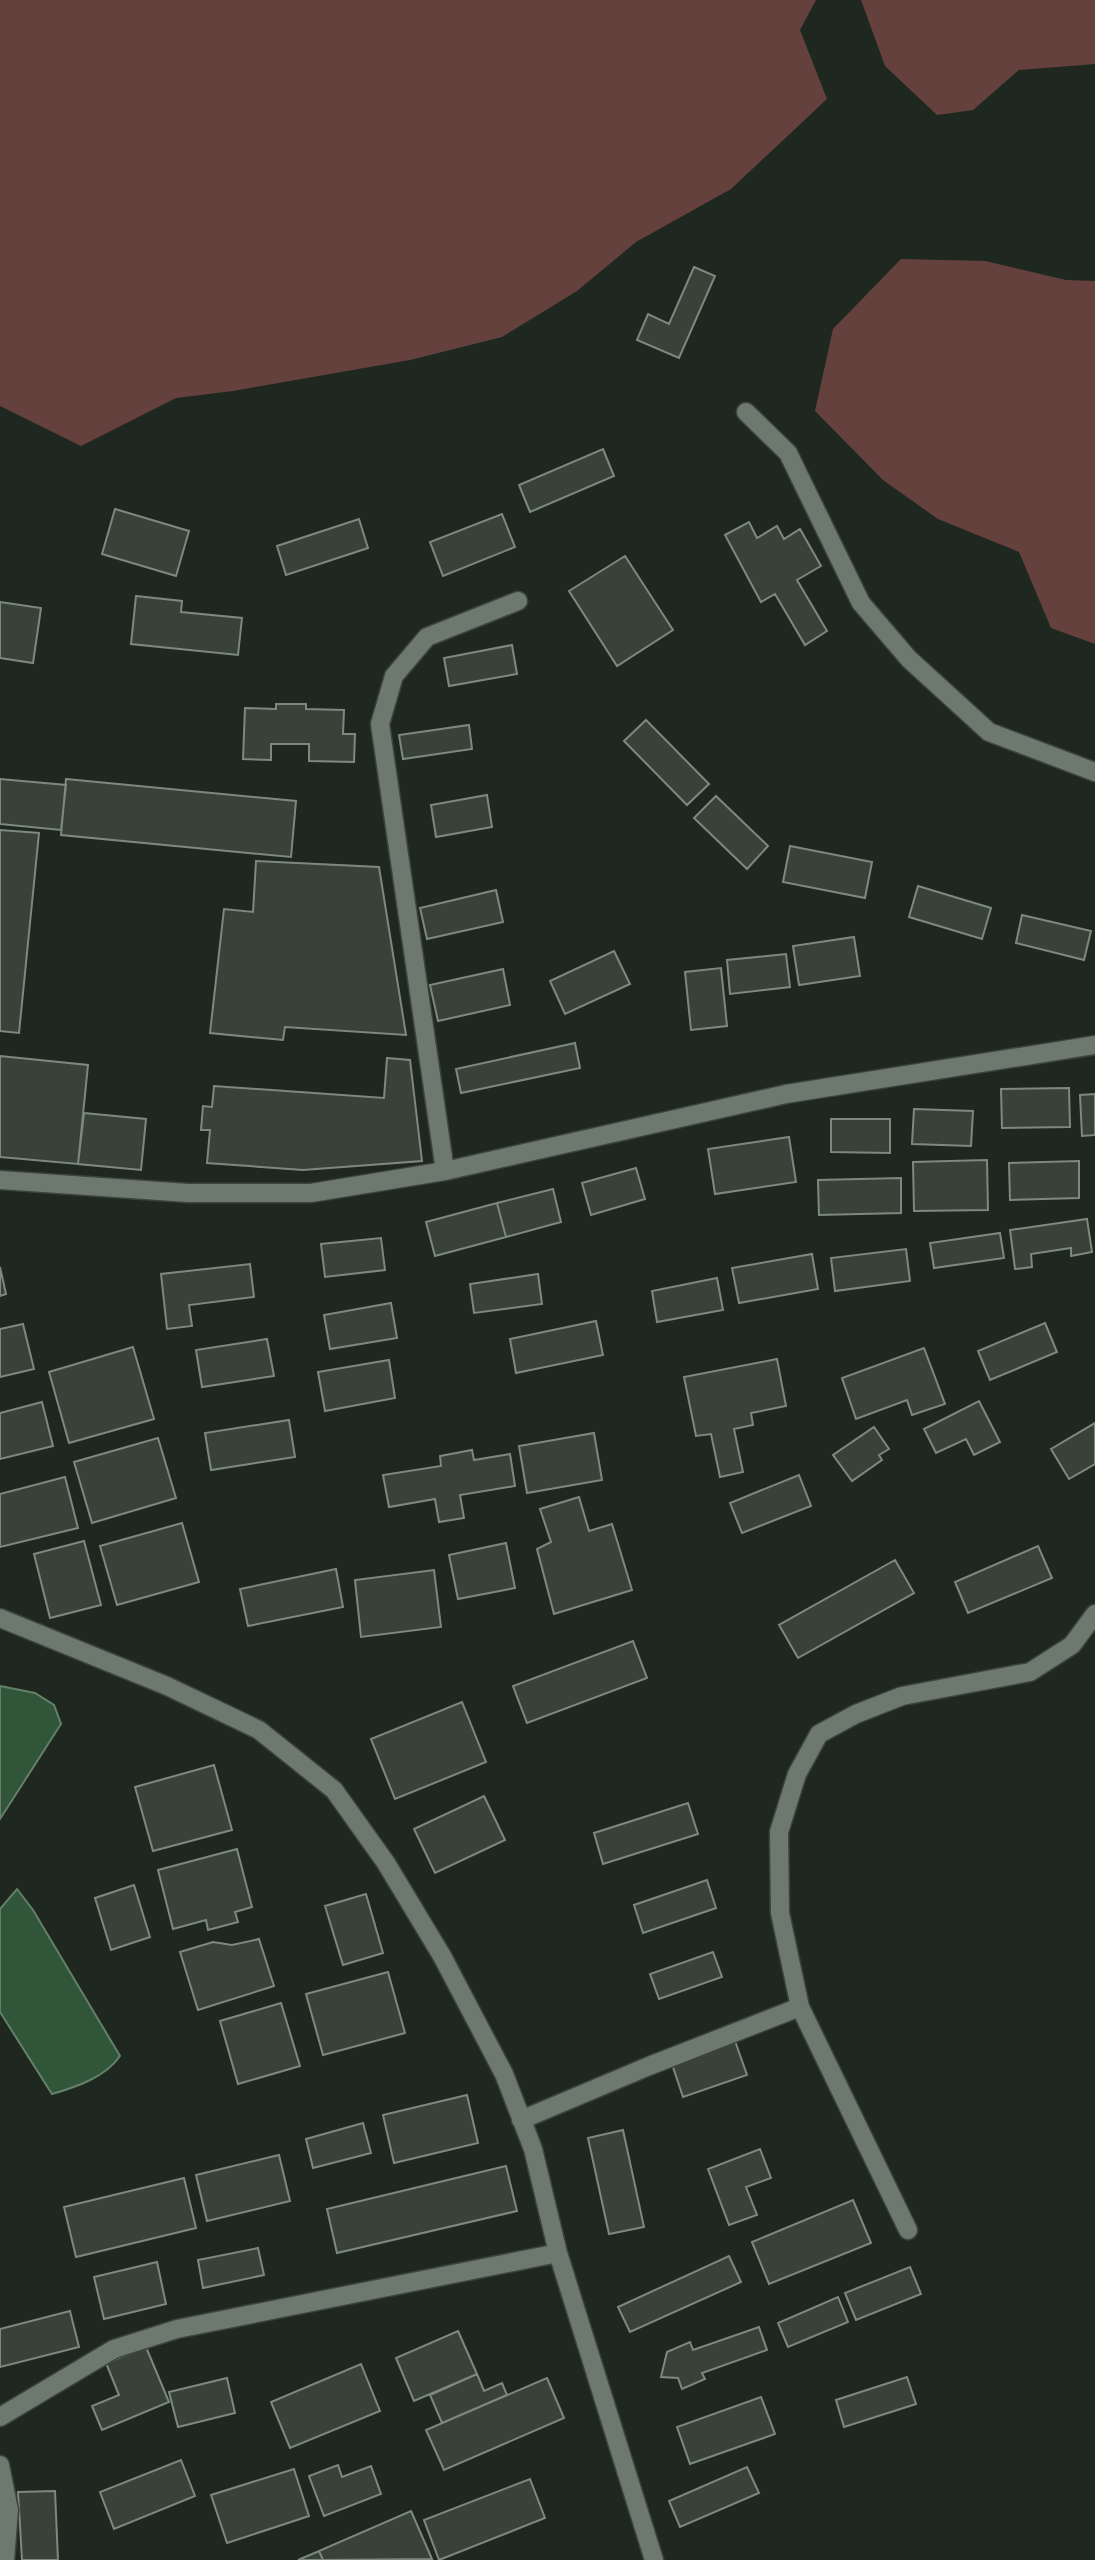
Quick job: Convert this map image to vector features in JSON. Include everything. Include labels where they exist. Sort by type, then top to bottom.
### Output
[{"type":"street","points":[[746,412],[788,453],[861,603],[909,659],[989,733],[1095,772]]},
{"type":"street","points":[[444,1171],[380,724],[394,676],[427,637],[518,601]]},
{"type":"street","points":[[0,1181],[188,1193],[311,1194],[444,1171],[786,1094],[1095,1045]]},
{"type":"street","points":[[908,2230],[800,2007],[780,1913],[779,1832],[797,1774],[819,1734],[856,1714],[902,1696],[1030,1672],[1072,1646],[1095,1614]]},
{"type":"street","points":[[0,1618],[167,1686],[259,1730],[334,1790],[386,1863],[442,1956],[504,2074],[533,2149],[558,2253],[653,2560]]},
{"type":"street","points":[[521,2120],[800,2007]]},
{"type":"street","points":[[0,2417],[114,2349],[177,2329],[558,2253]]},
{"type":"street","points":[[0,2465],[9,2510],[5,2560]]},
{"type":"shaded area","points":[[0,0],[816,0],[800,30],[827,99],[731,189],[636,242],[577,291],[502,337],[410,360],[233,391],[176,398],[81,446],[0,406]]},
{"type":"shaded area","points":[[861,0],[1095,0],[1095,64],[1019,70],[973,110],[937,115],[885,66]]},
{"type":"shaded area","points":[[901,259],[985,261],[1066,280],[1095,281],[1095,644],[1051,628],[1019,552],[938,519],[883,480],[815,411],[833,329]]},
{"type":"shaded area","points":[[0,1686],[35,1693],[54,1705],[61,1724],[0,1819]]},
{"type":"shaded area","points":[[17,1889],[33,1910],[120,2056],[99,2075],[52,2094],[0,2012],[0,1909]]},
{"type":"building","points":[[694,267],[715,276],[679,358],[637,340],[648,314],[669,324]]},
{"type":"building","points":[[603,449],[614,476],[530,512],[519,485]]},
{"type":"building","points":[[115,509],[189,531],[176,576],[102,554]]},
{"type":"building","points":[[502,514],[515,547],[443,576],[430,542]]},
{"type":"building","points":[[359,519],[368,548],[286,575],[277,546]]},
{"type":"building","points":[[749,522],[757,538],[777,526],[784,539],[800,529],[821,566],[797,580],[827,631],[805,645],[775,594],[761,602],[725,535]]},
{"type":"building","points":[[625,556],[673,630],[617,666],[569,591]]},
{"type":"building","points":[[136,596],[182,601],[181,612],[242,618],[238,655],[131,644]]},
{"type":"building","points":[[0,602],[41,608],[33,663],[0,658]]},
{"type":"building","points":[[512,645],[517,674],[449,686],[444,658]]},
{"type":"building","points":[[276,704],[306,704],[306,709],[344,710],[343,734],[355,734],[354,762],[309,761],[309,744],[271,744],[271,760],[243,759],[245,708],[276,709]]},
{"type":"building","points":[[646,720],[709,784],[687,805],[624,741]]},
{"type":"building","points":[[469,725],[472,749],[403,759],[399,735]]},
{"type":"building","points":[[0,779],[66,785],[61,830],[0,824]]},
{"type":"building","points":[[66,779],[296,801],[291,857],[61,835]]},
{"type":"building","points":[[487,795],[492,827],[436,837],[431,805]]},
{"type":"building","points":[[716,796],[768,846],[747,869],[694,818]]},
{"type":"building","points":[[0,830],[39,833],[19,1033],[0,1031]]},
{"type":"building","points":[[790,846],[872,862],[865,898],[783,882]]},
{"type":"building","points":[[256,861],[379,867],[406,1035],[285,1027],[283,1040],[210,1033],[224,909],[253,912]]},
{"type":"building","points":[[918,886],[991,908],[982,939],[909,917]]},
{"type":"building","points":[[496,890],[503,922],[427,939],[420,908]]},
{"type":"building","points":[[1022,915],[1091,931],[1084,960],[1016,943]]},
{"type":"building","points":[[854,937],[860,976],[799,985],[793,946]]},
{"type":"building","points":[[614,951],[630,984],[565,1014],[550,981]]},
{"type":"building","points":[[786,954],[790,987],[730,994],[727,960]]},
{"type":"building","points":[[721,968],[727,1026],[691,1030],[685,972]]},
{"type":"building","points":[[503,969],[510,1005],[438,1021],[430,985]]},
{"type":"building","points":[[575,1043],[580,1068],[461,1093],[456,1069]]},
{"type":"building","points":[[0,1056],[88,1065],[78,1164],[0,1157]]},
{"type":"building","points":[[387,1058],[410,1060],[422,1161],[303,1170],[207,1163],[210,1130],[201,1130],[203,1106],[212,1107],[214,1086],[384,1098]]},
{"type":"building","points":[[1069,1088],[1070,1127],[1002,1128],[1001,1089]]},
{"type":"building","points":[[1095,1094],[1095,1135],[1082,1136],[1080,1095]]},
{"type":"building","points":[[914,1109],[973,1111],[971,1146],[912,1144]]},
{"type":"building","points":[[84,1113],[146,1119],[141,1170],[78,1164]]},
{"type":"building","points":[[831,1119],[890,1119],[890,1153],[831,1152]]},
{"type":"building","points":[[789,1137],[796,1182],[715,1194],[708,1149]]},
{"type":"building","points":[[987,1160],[988,1210],[914,1211],[913,1162]]},
{"type":"building","points":[[1079,1161],[1079,1198],[1010,1200],[1009,1163]]},
{"type":"building","points":[[636,1168],[645,1199],[591,1215],[582,1183]]},
{"type":"building","points":[[901,1178],[901,1213],[819,1215],[818,1180]]},
{"type":"building","points":[[553,1189],[561,1222],[506,1237],[497,1203]]},
{"type":"building","points":[[497,1203],[506,1237],[435,1256],[426,1222]]},
{"type":"building","points":[[1087,1219],[1092,1252],[1071,1256],[1071,1248],[1031,1254],[1032,1267],[1015,1269],[1010,1230]]},
{"type":"building","points":[[1000,1233],[1004,1258],[934,1268],[930,1243]]},
{"type":"building","points":[[381,1238],[385,1270],[325,1277],[321,1244]]},
{"type":"building","points":[[906,1249],[910,1281],[835,1291],[831,1258]]},
{"type":"building","points":[[812,1254],[818,1289],[739,1303],[732,1268]]},
{"type":"building","points":[[250,1264],[254,1297],[189,1305],[192,1326],[167,1329],[161,1274]]},
{"type":"building","points":[[0,1267],[6,1294],[0,1296]]},
{"type":"building","points":[[538,1274],[542,1304],[474,1313],[470,1284]]},
{"type":"building","points":[[717,1278],[723,1310],[657,1322],[652,1291]]},
{"type":"building","points":[[391,1303],[397,1338],[330,1349],[324,1315]]},
{"type":"building","points":[[596,1321],[603,1355],[516,1373],[510,1339]]},
{"type":"building","points":[[1045,1323],[1057,1352],[990,1380],[978,1351]]},
{"type":"building","points":[[23,1324],[34,1369],[0,1377],[0,1329]]},
{"type":"building","points":[[267,1339],[274,1376],[202,1387],[196,1350]]},
{"type":"building","points":[[133,1347],[154,1419],[69,1443],[49,1372]]},
{"type":"building","points":[[924,1348],[945,1404],[912,1415],[907,1400],[856,1419],[842,1378]]},
{"type":"building","points":[[777,1359],[786,1406],[751,1413],[753,1425],[734,1429],[743,1472],[720,1477],[711,1434],[696,1436],[684,1377]]},
{"type":"building","points":[[389,1360],[395,1398],[325,1411],[318,1372]]},
{"type":"building","points":[[979,1401],[1000,1442],[974,1455],[966,1439],[936,1453],[924,1429]]},
{"type":"building","points":[[42,1402],[53,1446],[0,1459],[0,1413]]},
{"type":"building","points":[[289,1420],[295,1457],[211,1470],[205,1433]]},
{"type":"building","points":[[1095,1423],[1095,1464],[1069,1479],[1051,1449]]},
{"type":"building","points":[[874,1427],[889,1449],[879,1455],[882,1460],[852,1481],[833,1455]]},
{"type":"building","points":[[594,1433],[602,1480],[527,1493],[519,1446]]},
{"type":"building","points":[[158,1438],[176,1498],[92,1523],[74,1462]]},
{"type":"building","points":[[472,1450],[474,1460],[510,1454],[515,1486],[460,1495],[464,1518],[439,1522],[435,1499],[389,1507],[383,1475],[441,1466],[440,1456]]},
{"type":"building","points":[[799,1475],[811,1506],[742,1533],[730,1503]]},
{"type":"building","points":[[65,1477],[78,1528],[0,1547],[0,1494]]},
{"type":"building","points":[[579,1497],[589,1531],[612,1524],[632,1590],[554,1614],[537,1549],[551,1542],[540,1509]]},
{"type":"building","points":[[182,1523],[199,1582],[117,1605],[100,1546]]},
{"type":"building","points":[[84,1541],[101,1605],[50,1618],[34,1554]]},
{"type":"building","points":[[506,1543],[515,1588],[458,1599],[449,1555]]},
{"type":"building","points":[[1038,1546],[1052,1578],[968,1613],[955,1582]]},
{"type":"building","points":[[895,1560],[914,1593],[798,1658],[779,1625]]},
{"type":"building","points":[[336,1569],[343,1607],[248,1626],[240,1589]]},
{"type":"building","points":[[434,1570],[441,1627],[361,1637],[355,1580]]},
{"type":"building","points":[[633,1641],[647,1678],[527,1723],[513,1686]]},
{"type":"building","points":[[462,1702],[486,1762],[395,1799],[371,1739]]},
{"type":"building","points":[[214,1765],[232,1830],[153,1851],[135,1787]]},
{"type":"building","points":[[484,1796],[505,1840],[435,1873],[414,1829]]},
{"type":"building","points":[[688,1803],[698,1834],[603,1864],[594,1833]]},
{"type":"building","points":[[237,1849],[252,1907],[235,1912],[238,1922],[208,1930],[206,1920],[173,1929],[158,1870]]},
{"type":"building","points":[[707,1880],[716,1908],[643,1933],[634,1905]]},
{"type":"building","points":[[134,1885],[150,1937],[111,1950],[95,1898]]},
{"type":"building","points":[[366,1894],[383,1953],[343,1965],[325,1906]]},
{"type":"building","points":[[259,1939],[274,1986],[198,2010],[180,1952],[213,1942],[232,1945]]},
{"type":"building","points":[[713,1952],[722,1977],[659,1999],[650,1974]]},
{"type":"building","points":[[388,1972],[405,2033],[323,2055],[306,1994]]},
{"type":"building","points":[[281,2003],[300,2066],[238,2084],[220,2021]]},
{"type":"building","points":[[735,2041],[747,2075],[683,2097],[672,2064]]},
{"type":"building","points":[[467,2095],[478,2143],[394,2163],[383,2115]]},
{"type":"building","points":[[363,2123],[371,2153],[313,2168],[306,2139]]},
{"type":"building","points":[[623,2130],[644,2227],[609,2234],[588,2138]]},
{"type":"building","points":[[760,2149],[771,2178],[746,2187],[757,2215],[729,2225],[708,2169]]},
{"type":"building","points":[[279,2155],[290,2201],[207,2221],[196,2175]]},
{"type":"building","points":[[506,2166],[517,2211],[337,2253],[327,2209]]},
{"type":"building","points":[[184,2178],[196,2228],[76,2257],[64,2207]]},
{"type":"building","points":[[853,2200],[871,2243],[769,2284],[752,2242]]},
{"type":"building","points":[[258,2248],[264,2275],[203,2288],[198,2260]]},
{"type":"building","points":[[729,2256],[741,2282],[630,2332],[618,2307]]},
{"type":"building","points":[[157,2262],[166,2304],[104,2319],[94,2277]]},
{"type":"building","points":[[910,2267],[921,2294],[856,2320],[845,2293]]},
{"type":"building","points":[[838,2297],[848,2322],[788,2347],[778,2323]]},
{"type":"building","points":[[70,2311],[79,2347],[0,2367],[0,2329]]},
{"type":"building","points":[[759,2327],[767,2350],[702,2373],[705,2379],[682,2389],[678,2378],[661,2377],[667,2352],[690,2342],[693,2350]]},
{"type":"building","points":[[458,2331],[477,2374],[414,2401],[396,2358]]},
{"type":"building","points":[[146,2347],[169,2402],[102,2430],[92,2406],[119,2395],[106,2363]]},
{"type":"building","points":[[361,2364],[380,2411],[290,2448],[271,2402]]},
{"type":"building","points":[[477,2374],[484,2391],[502,2383],[507,2395],[442,2423],[430,2395]]},
{"type":"building","points":[[907,2377],[916,2404],[844,2427],[836,2400]]},
{"type":"building","points":[[227,2378],[235,2413],[178,2427],[169,2392]]},
{"type":"building","points":[[547,2378],[564,2418],[444,2470],[426,2430]]},
{"type":"building","points":[[761,2397],[775,2434],[690,2464],[677,2427]]},
{"type":"building","points":[[181,2460],[195,2496],[114,2529],[100,2492]]},
{"type":"building","points":[[338,2465],[342,2477],[371,2466],[381,2494],[324,2516],[309,2476]]},
{"type":"building","points":[[747,2467],[759,2493],[680,2527],[669,2501]]},
{"type":"building","points":[[294,2469],[309,2516],[227,2543],[211,2495]]},
{"type":"building","points":[[530,2479],[545,2518],[439,2560],[424,2520]]},
{"type":"building","points":[[55,2491],[58,2560],[22,2560],[18,2492]]},
{"type":"building","points":[[411,2511],[432,2559],[323,2560],[319,2551]]},
{"type":"building","points":[[319,2551],[323,2560],[298,2560]]}]
